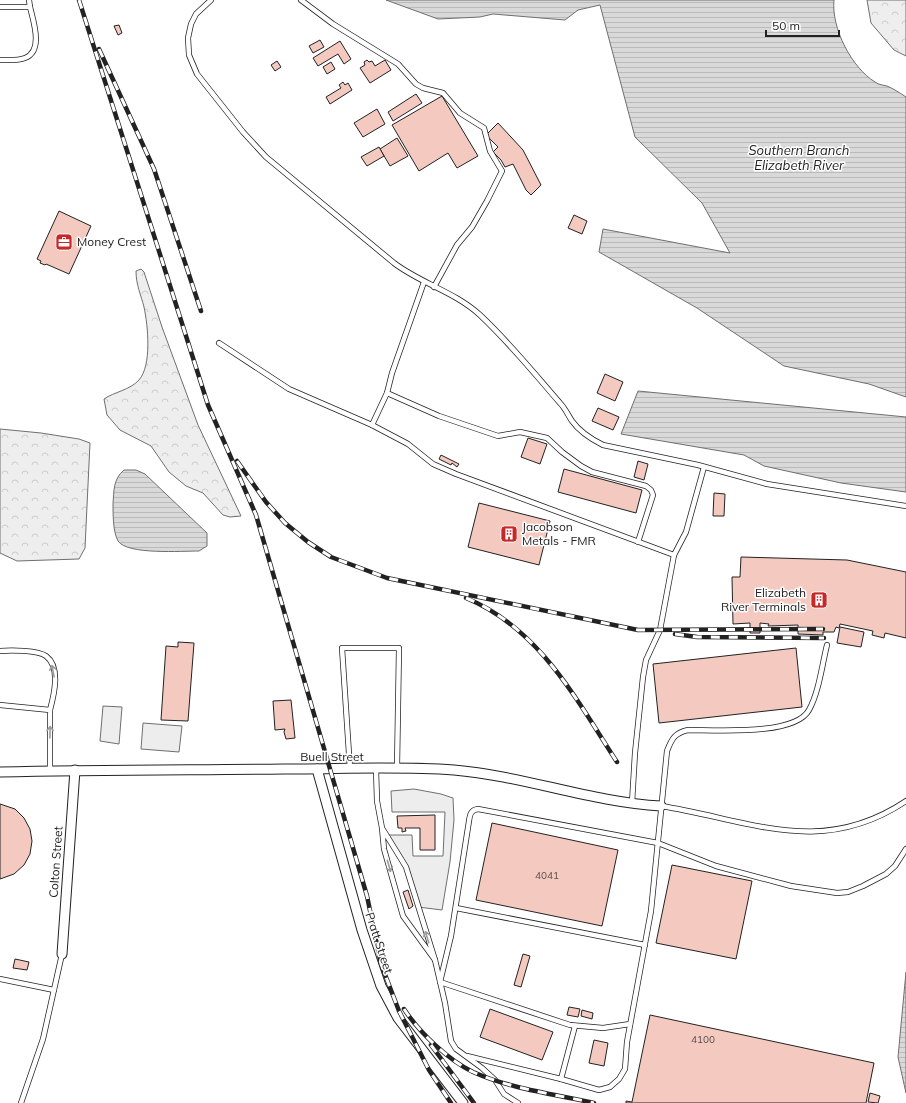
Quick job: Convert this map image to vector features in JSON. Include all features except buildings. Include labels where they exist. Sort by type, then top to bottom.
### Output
[{"type":"street","name":"Pratt Street","points":[[318,769],[362,930],[381,986],[398,1018],[463,1103]]},
{"type":"street","name":"Buell Street","points":[[0,772],[75,770],[397,769],[476,772],[632,803],[661,806]]},
{"type":"street","name":"Colton Street","points":[[62,954],[75,770]]},
{"type":"lane","points":[[0,60],[25,58],[32,53],[36,38],[29,0]]},
{"type":"lane","points":[[211,0],[196,14],[191,24],[188,38],[189,55],[197,74],[242,132],[266,157],[394,263],[424,282],[464,303],[494,328],[563,406],[572,422],[593,440],[603,445],[704,467],[767,484],[906,506]]},
{"type":"lane","points":[[301,0],[334,24],[398,64],[416,84],[423,88],[443,93],[460,113],[484,128],[490,151],[502,171],[472,227],[457,245],[434,287]]},
{"type":"lane","points":[[0,7],[30,6]]},
{"type":"lane","points":[[372,425],[387,393],[392,373],[424,282]]},
{"type":"lane","points":[[220,343],[289,389],[372,425],[408,444],[433,464],[456,474],[674,555]]},
{"type":"lane","points":[[387,393],[439,416],[498,436],[520,432],[547,438],[562,452],[586,469],[646,486],[651,490],[653,495],[638,542]]},
{"type":"lane","points":[[632,803],[642,677],[646,660],[660,630],[674,555],[686,532],[704,467]]},
{"type":"lane","points":[[464,1056],[561,1079],[598,1090],[610,1087],[619,1079],[625,1069],[627,1042],[651,911],[667,751],[672,737],[679,732],[688,730],[777,728],[792,724],[803,718],[809,710],[816,691],[827,645]]},
{"type":"lane","points":[[350,769],[342,648],[399,648],[397,769]]},
{"type":"lane","points":[[0,651],[9,650],[39,653],[47,656],[54,667],[55,693],[50,710],[50,771]]},
{"type":"lane","points":[[0,705],[50,710]]},
{"type":"lane","points":[[376,769],[377,802],[384,849],[403,916],[434,960]]},
{"type":"lane","points":[[661,806],[757,827],[784,831],[822,832],[845,828],[884,813],[906,801]]},
{"type":"lane","points":[[440,982],[451,936],[469,821],[471,812],[474,809],[478,808],[658,843],[701,862],[792,886],[838,893],[858,888],[886,874],[895,866],[906,848]]},
{"type":"lane","points":[[382,828],[406,867],[440,982],[452,1041],[456,1049],[495,1080],[511,1103]]},
{"type":"lane","points":[[456,908],[645,946]]},
{"type":"lane","points":[[21,1103],[43,1039],[62,954]]},
{"type":"lane","points":[[0,979],[54,990]]},
{"type":"lane","points":[[440,982],[479,996],[575,1026],[603,1028],[630,1024]]},
{"type":"lane","points":[[561,1079],[575,1026]]},
{"type":"lane","points":[[504,1094],[518,1103]]},
{"type":"green space","points":[[867,0],[906,0],[906,56],[894,50],[871,23]]},
{"type":"green space","points":[[141,269],[144,272],[162,327],[198,425],[241,516],[230,517],[223,515],[203,493],[186,486],[169,472],[151,446],[120,430],[107,415],[104,399],[112,394],[127,389],[139,380],[146,365],[148,345],[147,324],[136,276],[136,271]]},
{"type":"green space","points":[[0,429],[41,433],[79,439],[90,443],[85,548],[79,559],[17,561],[0,553]]},
{"type":"shaded area","points":[[103,706],[122,707],[119,744],[100,741]]},
{"type":"shaded area","points":[[143,723],[182,726],[179,752],[141,749]]},
{"type":"shaded area","points":[[414,789],[453,798],[454,820],[450,862],[442,910],[418,907],[406,867],[386,835],[412,835],[413,856],[443,856],[445,812],[392,812],[391,791]]},
{"type":"water","name":"Southern Branch Elizabeth River","points":[[386,0],[834,0],[836,23],[840,35],[858,67],[876,83],[890,87],[906,97],[906,397],[869,384],[784,366],[697,308],[599,252],[603,229],[730,253],[702,203],[635,137],[600,5],[578,10],[565,20],[493,14],[480,17],[438,19]]},
{"type":"water","points":[[638,391],[906,417],[906,492],[841,483],[764,466],[744,455],[621,434]]},
{"type":"water","points":[[124,470],[136,470],[145,474],[207,533],[207,546],[199,551],[168,552],[132,548],[123,545],[118,541],[115,533],[113,504],[116,481]]},
{"type":"water","points":[[906,972],[906,1093],[898,1057]]},
{"type":"railway","points":[[79,0],[208,405],[256,515],[367,896],[381,964],[399,1011],[429,1070],[451,1103]]},
{"type":"railway","points":[[99,49],[154,169],[201,311]]},
{"type":"railway","points":[[237,461],[266,502],[285,523],[308,542],[331,557],[387,578],[638,630],[823,629]]},
{"type":"railway","points":[[466,598],[492,611],[515,627],[535,646],[570,690],[617,762]]},
{"type":"railway","points":[[675,634],[697,637],[824,638]]},
{"type":"railway","points":[[404,1009],[410,1018],[435,1045],[463,1067],[473,1072],[517,1087],[594,1103]]},
{"type":"railway","points":[[431,1045],[474,1103]]},
{"type":"place","name":"Money Crest","points":[[64,242]]},
{"type":"place","name":"Jacobson Metals - FMR","points":[[509,534]]},
{"type":"place","name":"Elizabeth River Terminals","points":[[819,600]]}]
